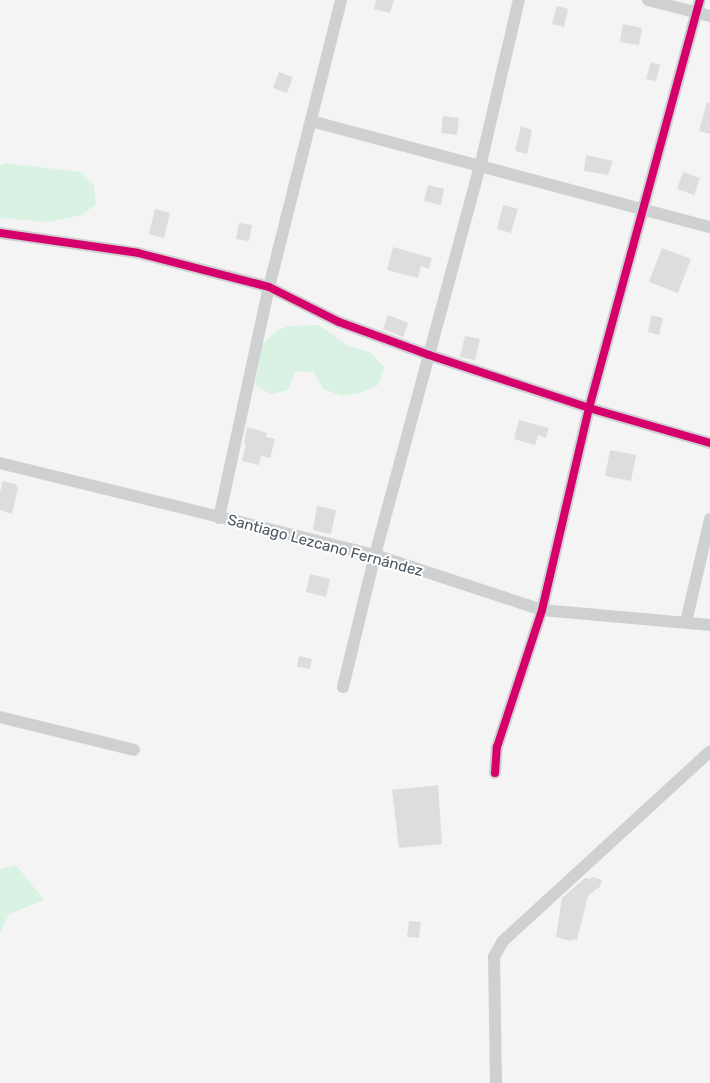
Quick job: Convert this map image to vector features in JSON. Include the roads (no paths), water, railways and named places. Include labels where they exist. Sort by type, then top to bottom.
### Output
[{"type":"street","points":[[219,518],[269,287],[342,0]]},
{"type":"street","points":[[344,687],[374,555],[480,167],[519,0]]},
{"type":"street","points":[[648,0],[698,6],[710,16]]},
{"type":"street","points":[[494,773],[497,747],[542,610],[589,408],[698,6]]},
{"type":"street","points":[[311,121],[710,227]]},
{"type":"street","points":[[0,233],[138,253],[269,287],[339,322],[589,408],[710,444]]},
{"type":"street","name":"Santiago Lezcano Fernández","points":[[0,463],[374,555],[542,610],[710,625]]},
{"type":"street","points":[[686,622],[710,519]]},
{"type":"street","points":[[0,717],[134,750]]},
{"type":"street","points":[[496,1083],[494,957],[503,941],[710,750]]}]
